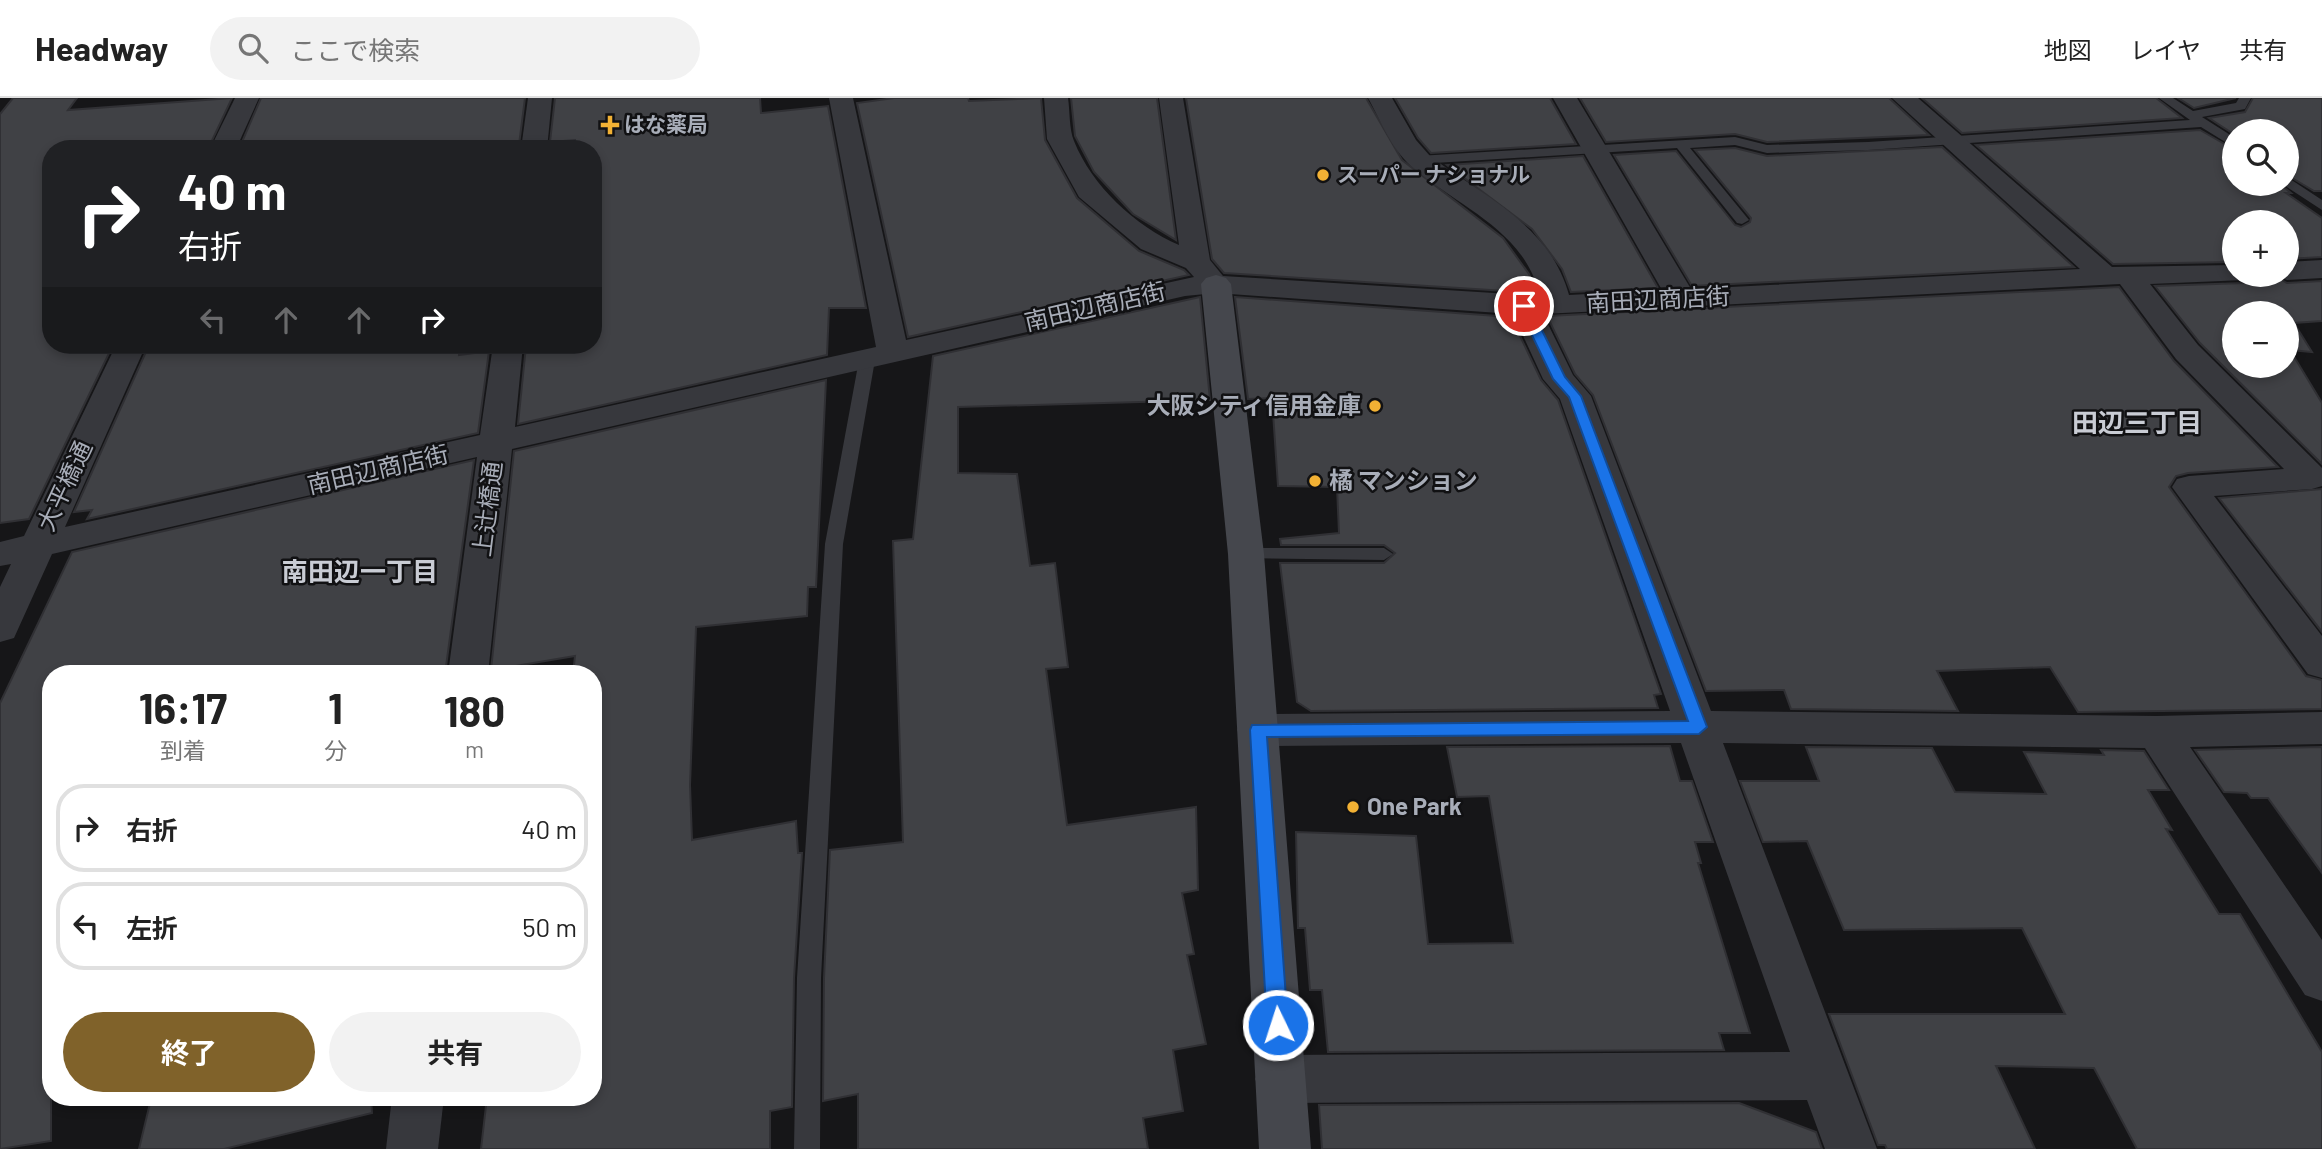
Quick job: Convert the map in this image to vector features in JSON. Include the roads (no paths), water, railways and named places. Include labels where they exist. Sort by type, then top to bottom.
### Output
[{"type":"street","points":[[227,140],[247,98]]},
{"type":"street","points":[[535,140],[540,98]]},
{"type":"street","points":[[841,98],[880,357]]},
{"type":"street","points":[[1056,98],[1060,139],[1087,191],[1151,243],[1206,273]]},
{"type":"street","points":[[1171,98],[1206,273],[1246,554],[1285,1149]]},
{"type":"street","points":[[1380,98],[1418,160],[1505,219],[1544,263],[1554,284],[1541,306],[1559,379],[1575,396],[1699,727],[1851,1149]]},
{"type":"street","points":[[1565,98],[1682,299]]},
{"type":"street","points":[[1904,98],[2117,276],[2187,352],[2317,478]]},
{"type":"street","points":[[2299,270],[2322,269]]},
{"type":"street","name":"南田辺商店街","points":[[0,555],[1185,287],[1206,273],[1541,306],[2117,276],[2222,274]]},
{"type":"street","name":"大平橋通","points":[[0,628],[127,354]]},
{"type":"street","name":"上辻橋通","points":[[469,665],[507,354]]},
{"type":"street","points":[[2317,478],[2189,487],[2322,664]]},
{"type":"street","points":[[1258,730],[1699,727],[2157,732],[2322,728]]},
{"type":"street","points":[[2157,732],[2322,980]]},
{"type":"street","points":[[1281,1079],[1825,1076]]},
{"type":"street","points":[[412,1149],[417,1106]]},
{"type":"lane","points":[[2165,98],[2222,135]]},
{"type":"lane","points":[[2193,115],[2241,106],[2245,98]]},
{"type":"lane","points":[[1418,160],[1735,141],[1767,149],[2204,123]]},
{"type":"lane","points":[[1680,144],[1742,220]]},
{"type":"lane","points":[[2299,190],[2322,206]]},
{"type":"lane","points":[[807,1149],[809,978],[834,544],[880,357]]},
{"type":"lane","points":[[1246,554],[1384,554]]},
{"type":"place","name":"はな薬局","points":[[610,125]]},
{"type":"place","name":"スーパー ナショナル","points":[[1323,175]]},
{"type":"place","name":"大阪シティ信用金庫","points":[[1375,406]]},
{"type":"place","name":"橘 マンション","points":[[1315,481]]},
{"type":"place","name":"One Park","points":[[1353,807]]},
{"type":"district","name":"田辺三丁目","points":[[2137,423]]},
{"type":"district","name":"南田辺一丁目","points":[[360,572]]}]
